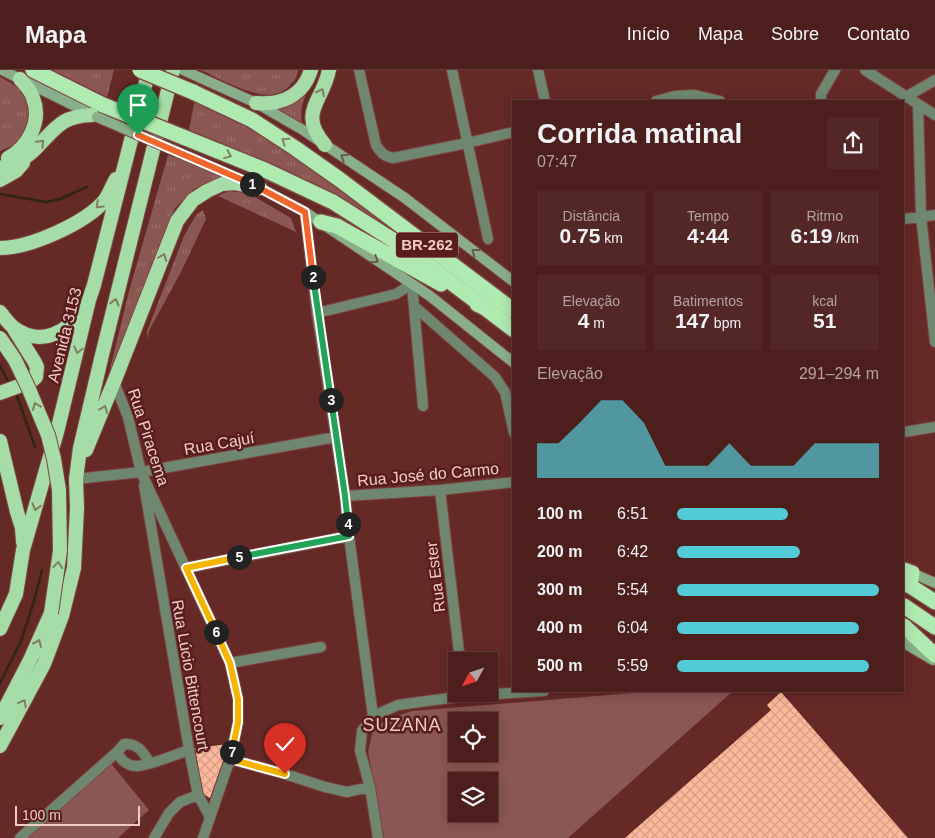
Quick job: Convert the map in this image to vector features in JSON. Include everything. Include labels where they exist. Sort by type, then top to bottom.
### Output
[{"type":"highway","name":"BR-262","points":[[33,70],[97,112],[183,137],[265,170],[333,202],[404,247],[512,328]]},
{"type":"highway","name":"BR-262","points":[[140,70],[193,92],[252,120],[296,148],[340,179],[512,309]]},
{"type":"highway","name":"Avenida 3153","points":[[3,618],[16,594],[24,550],[57,432],[149,70]]},
{"type":"highway","points":[[0,746],[44,664],[62,616],[74,568],[77,474],[80,448],[173,70]]},
{"type":"highway","points":[[256,103],[272,104],[293,95],[304,86],[311,70]]},
{"type":"highway","points":[[325,145],[316,133],[312,118],[314,106],[323,87],[328,70]]},
{"type":"highway","points":[[0,160],[12,156],[22,148],[30,137],[34,124],[34,101],[29,90],[20,79]]},
{"type":"highway","points":[[0,168],[26,157],[59,125],[72,118],[97,112]]},
{"type":"highway","points":[[0,180],[19,168],[26,157]]},
{"type":"highway","points":[[0,248],[18,246],[43,239],[89,214],[106,198],[118,174],[126,164]]},
{"type":"highway","points":[[77,474],[177,221],[193,200],[222,184],[260,188]]},
{"type":"highway","points":[[321,222],[337,226],[485,308]]},
{"type":"highway","points":[[13,327],[28,336],[46,337],[59,332],[77,318],[89,300]]},
{"type":"highway","points":[[0,312],[13,327],[37,367],[36,377],[30,382],[2,392]]},
{"type":"highway","points":[[0,338],[15,360],[48,435],[59,490],[60,550],[51,613],[30,660],[0,718]]},
{"type":"highway","points":[[0,442],[22,528],[24,550]]},
{"type":"highway","points":[[907,575],[935,602]]},
{"type":"highway","points":[[904,606],[935,627]]},
{"type":"highway","points":[[904,626],[935,655]]},
{"type":"main road","name":"BR-262","points":[[2,70],[260,188],[321,222]]},
{"type":"main road","name":"BR-262","points":[[183,70],[256,103],[286,120],[405,198],[509,274]]},
{"type":"main road","points":[[321,222],[430,296],[512,361]]},
{"type":"main road","points":[[907,575],[935,583]]},
{"type":"main road","points":[[904,643],[935,661]]},
{"type":"street","points":[[359,70],[376,145],[386,157],[393,158],[512,132]]},
{"type":"street","points":[[452,70],[488,239]]},
{"type":"street","points":[[538,70],[545,100]]},
{"type":"street","points":[[821,100],[821,94],[836,70]]},
{"type":"street","points":[[865,70],[935,115]]},
{"type":"street","points":[[906,97],[935,80]]},
{"type":"street","points":[[675,99],[695,95],[716,100]]},
{"type":"street","points":[[918,105],[921,216],[935,342]]},
{"type":"street","points":[[305,212],[317,313],[345,496],[373,716]]},
{"type":"street","points":[[904,219],[935,215]]},
{"type":"street","points":[[317,313],[396,294],[411,284],[423,406]]},
{"type":"street","points":[[414,306],[495,377],[506,392],[512,423]]},
{"type":"street","name":"Rua Piracema","points":[[114,382],[128,417],[141,472],[230,663],[235,682],[238,722],[230,759],[203,838]]},
{"type":"street","points":[[904,432],[935,427]]},
{"type":"street","name":"Rua Cajuí","points":[[77,474],[141,472],[336,437]]},
{"type":"street","name":"Rua Lúcio Bittencourt","points":[[141,472],[189,750],[198,794],[210,817]]},
{"type":"street","name":"Rua José do Carmo","points":[[345,496],[440,490],[512,482]]},
{"type":"street","name":"Rua Ester","points":[[440,490],[459,652]]},
{"type":"street","points":[[186,568],[349,536]]},
{"type":"street","points":[[230,663],[321,647]]},
{"type":"street","points":[[498,693],[524,692]]},
{"type":"street","points":[[378,838],[370,787],[360,751],[362,731],[373,716],[398,705],[448,697]]},
{"type":"street","points":[[20,838],[124,744],[140,748],[150,763]]},
{"type":"street","points":[[118,751],[118,755],[124,762],[137,766],[189,750]]},
{"type":"street","points":[[230,759],[347,792],[370,787]]},
{"type":"street","points":[[154,838],[169,813],[180,802],[198,794]]},
{"type":"green space","points":[[53,70],[114,70],[107,97]]},
{"type":"green space","points":[[201,70],[298,70],[295,79],[280,93],[263,95],[245,90]]},
{"type":"green space","points":[[0,77],[23,93],[29,113],[26,127],[20,140],[0,151]]},
{"type":"green space","points":[[312,84],[303,103],[301,112],[302,124],[276,108]]},
{"type":"green space","points":[[195,99],[280,145],[340,187],[395,232],[356,207],[316,185],[253,156],[189,130]]},
{"type":"green space","points":[[168,155],[229,176],[216,179],[194,189],[175,208],[164,233],[141,300],[113,369],[110,369],[128,295]]},
{"type":"green space","points":[[228,191],[248,193],[291,218],[296,232],[218,196]]},
{"type":"green space","points":[[203,210],[206,219],[182,270],[149,331],[147,340],[147,331],[184,236],[196,215]]},
{"type":"green space","points":[[646,692],[732,692],[568,838],[384,838],[368,752],[372,733],[383,721],[412,711]]},
{"type":"green space","points":[[109,761],[149,810],[118,838],[27,838]]},
{"type":"building","points":[[781,692],[908,838],[625,838],[771,710],[767,705]]},
{"type":"building","points":[[229,744],[210,798],[203,794],[195,748]]},
{"type":"waterway","points":[[0,194],[46,202],[60,199],[87,187]]},
{"type":"waterway","points":[[0,366],[8,381]]},
{"type":"waterway","points":[[17,396],[35,447]]},
{"type":"waterway","points":[[0,683],[21,641],[42,570]]},
{"type":"district","name":"SUZANA","points":[[402,725]]},
{"type":"route","points":[[138,135],[260,188],[305,212],[317,313],[345,496],[349,536],[186,568],[230,663],[235,682],[238,699],[238,722],[230,759],[285,774]]}]
